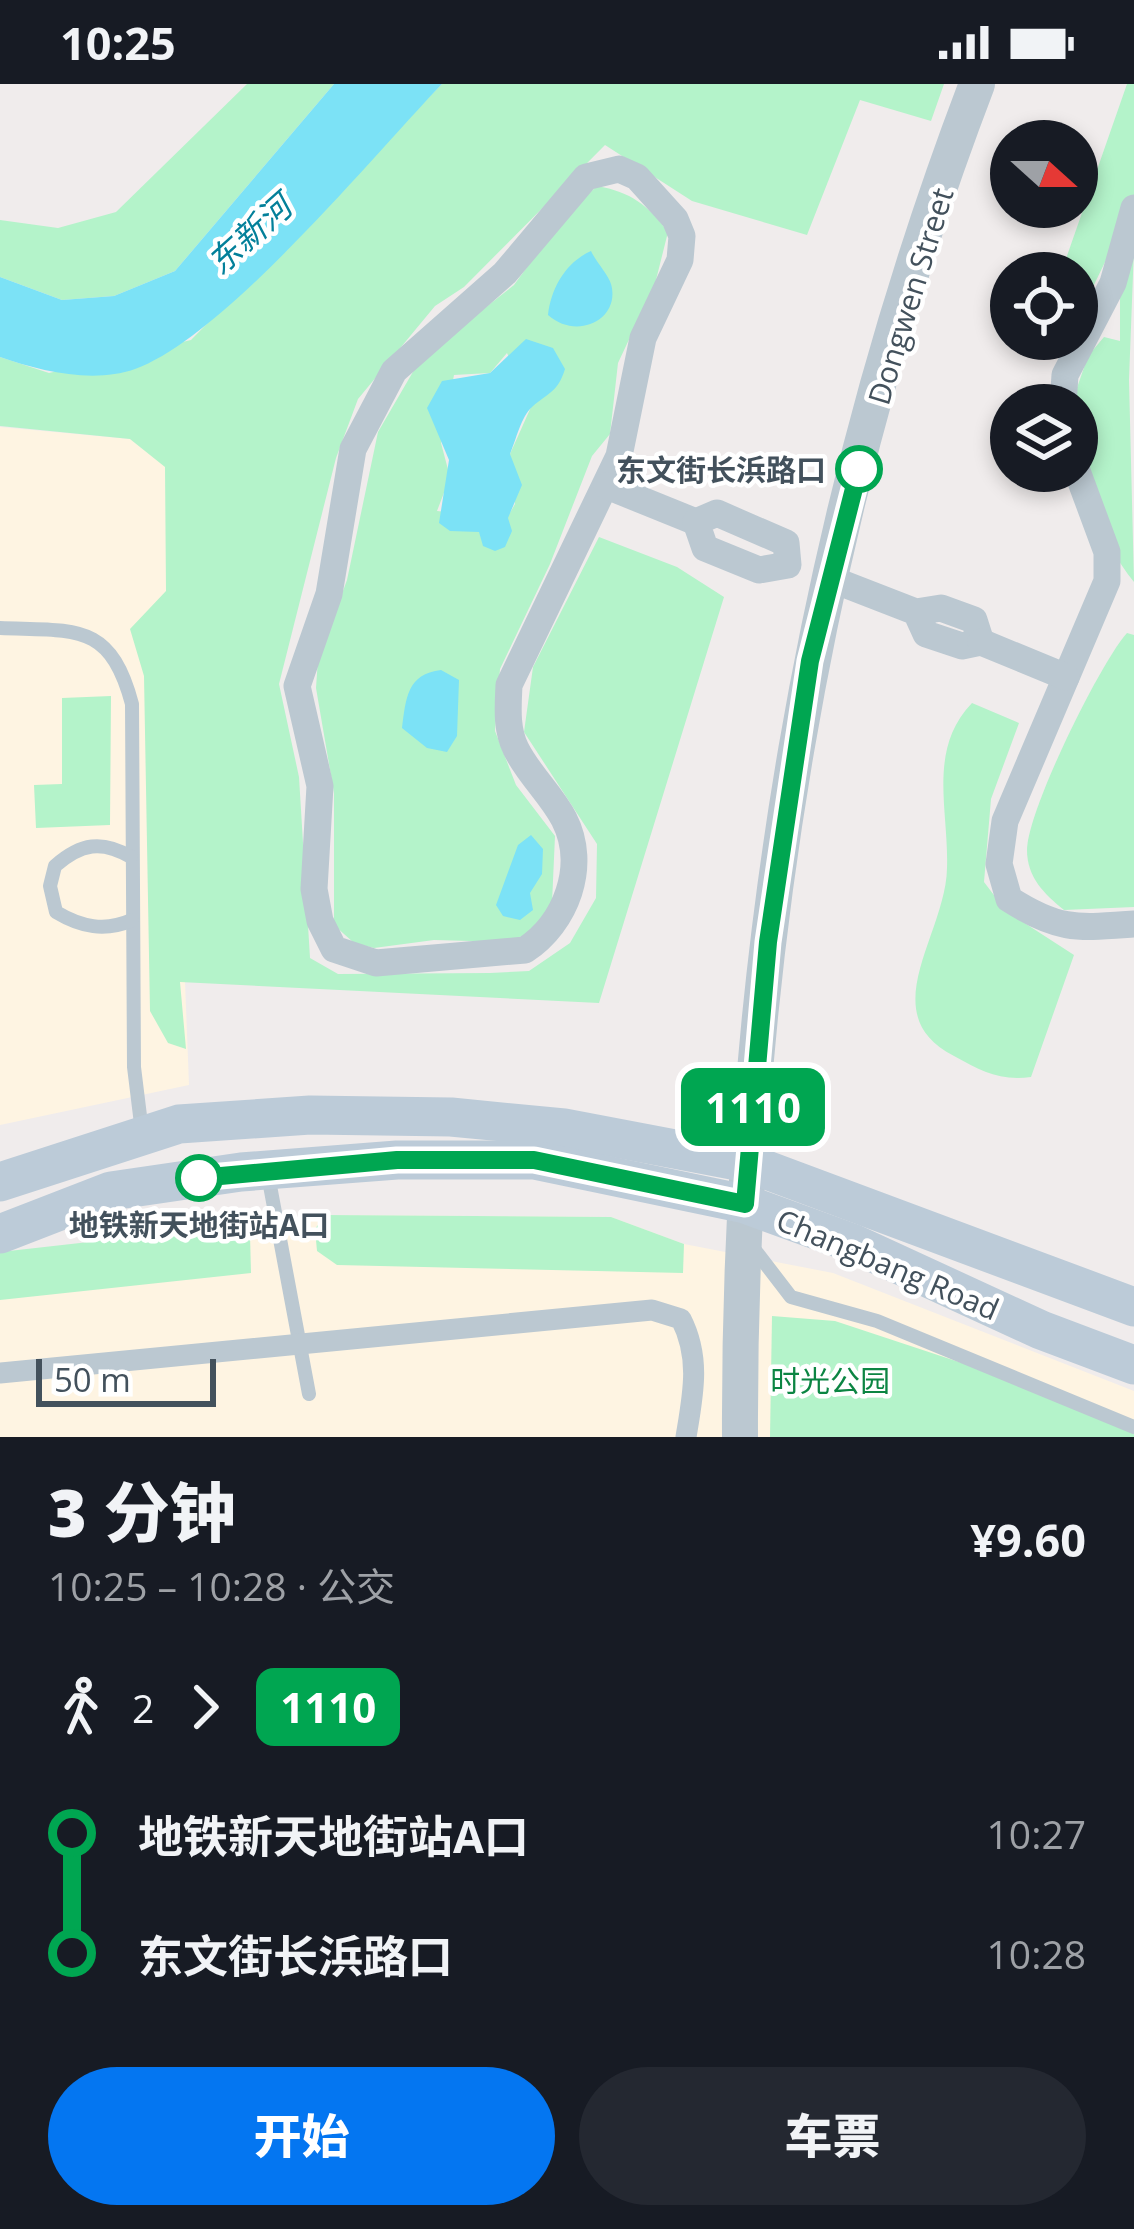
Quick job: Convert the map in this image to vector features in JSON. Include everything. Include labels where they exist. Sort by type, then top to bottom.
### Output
[{"type":"main road","name":"Changbang Road","points":[[0,1183],[142,1132],[310,1114],[451,1117],[564,1128],[748,1163],[1134,1307]]},
{"type":"main road","name":"Changbang Road","points":[[0,1234],[111,1191],[267,1170],[397,1160],[534,1160],[744,1219],[852,1243],[1041,1330],[1134,1365]]},
{"type":"street","name":"Dongwen Street","points":[[740,1437],[748,1163],[768,942],[810,661],[890,348],[977,84]]},
{"type":"street","points":[[619,169],[650,189],[682,236],[674,277],[643,338],[620,457],[607,485],[509,685],[507,720],[515,747],[565,821],[574,846],[575,870],[555,919],[544,937],[525,950],[498,956],[418,956],[376,963],[334,949],[320,921],[314,890],[320,786],[297,686],[329,594],[353,449],[394,371],[505,273],[586,177],[619,169]]},
{"type":"street","points":[[1065,384],[1065,375],[1113,283],[1134,208]]},
{"type":"street","points":[[607,485],[696,522],[717,513],[773,534],[786,543],[788,565]]},
{"type":"street","points":[[1085,492],[1107,552],[1108,580],[1018,782],[998,865],[1009,899],[1036,917],[1066,929],[1134,924]]},
{"type":"street","points":[[831,578],[916,612],[941,608],[974,620],[981,642],[1066,676]]},
{"type":"street","points":[[0,1373],[652,1310],[680,1319],[690,1337],[696,1377],[686,1437]]},
{"type":"lane","points":[[788,565],[831,578]]},
{"type":"lane","points":[[0,628],[76,633],[103,644],[121,662],[132,704],[134,1067],[142,1132]]},
{"type":"lane","points":[[131,857],[111,846],[88,845],[56,866],[50,886],[56,912],[73,922],[113,928],[131,920]]},
{"type":"lane","points":[[267,1170],[309,1394]]},
{"type":"lane","points":[[744,1219],[791,1297],[878,1321],[1134,1427]]},
{"type":"shaded area","points":[[0,427],[130,439],[165,466],[189,1085],[0,1125]]},
{"type":"shaded area","points":[[325,1215],[611,1217],[684,1244],[833,1273],[1134,1391],[1134,1437],[0,1437],[0,1253]]},
{"type":"green space","points":[[247,84],[334,84],[175,271],[114,296],[62,300],[0,277],[0,220],[58,228],[116,212]]},
{"type":"green space","points":[[442,84],[944,84],[931,121],[860,100],[807,235],[692,201],[605,145],[464,287],[435,306],[358,399],[336,458],[279,684],[299,777],[310,958],[338,974],[529,971],[570,943],[596,898],[597,844],[524,732],[533,667],[599,537],[677,567],[724,597],[599,1003],[180,982],[186,1049],[168,1043],[150,1011],[144,676],[130,629],[166,591],[165,467],[130,439],[0,426],[0,357],[49,373],[191,340]]},
{"type":"green space","points":[[1127,84],[1134,84],[1134,202],[1098,277],[1098,252],[1068,252],[1077,228],[1098,228],[1098,167]]},
{"type":"green space","points":[[597,186],[638,201],[668,232],[655,284],[618,363],[610,434],[592,456],[550,564],[500,669],[495,731],[516,785],[555,836],[552,903],[532,932],[508,942],[434,940],[374,948],[354,943],[334,925],[334,793],[316,688],[318,659],[347,580],[378,432],[421,358],[514,285],[565,215]],"holes":[[[507,353],[531,407],[510,454],[515,504],[507,518],[437,511],[450,477],[441,443],[454,375],[490,373]]]},
{"type":"green space","points":[[1134,248],[1129,380],[1134,582],[1109,543],[1089,492],[1098,492],[1098,384],[1078,384],[1087,360],[1098,360],[1098,344],[1104,337],[1120,341],[1120,298]]},
{"type":"green space","points":[[1127,633],[1134,635],[1134,907],[1064,910],[1033,877],[1027,850],[1030,831],[1067,738]]},
{"type":"green space","points":[[111,696],[110,825],[36,828],[34,785],[62,784],[62,698]]},
{"type":"green space","points":[[972,703],[1019,723],[991,799],[984,882],[1006,911],[1074,955],[1031,1077],[1000,1076],[973,1066],[930,1039],[918,1018],[919,971],[944,894],[947,868],[945,761],[949,740]]},
{"type":"green space","points":[[325,1215],[611,1217],[684,1244],[683,1273],[337,1265],[317,1251],[315,1229]]},
{"type":"green space","points":[[231,1226],[250,1235],[251,1273],[0,1300],[0,1252]]},
{"type":"green space","name":"时光公园","points":[[772,1316],[835,1321],[1134,1420],[1134,1437],[770,1437]]},
{"type":"water","name":"东新河","points":[[334,84],[442,84],[253,284],[171,351],[135,369],[102,375],[49,371],[0,357],[0,277],[62,300],[114,296],[175,271]]},
{"type":"water","points":[[591,251],[611,284],[609,307],[603,316],[583,326],[559,323],[548,315],[556,286],[574,262]]},
{"type":"water","points":[[526,339],[553,348],[565,369],[556,387],[528,411],[519,429],[510,454],[522,485],[508,518],[512,531],[505,547],[495,551],[483,546],[479,532],[450,531],[439,523],[449,460],[427,408],[442,381],[490,373]]},
{"type":"water","points":[[441,670],[459,680],[457,736],[447,752],[427,748],[402,728],[410,689],[421,677]]},
{"type":"water","points":[[531,835],[543,849],[542,874],[530,893],[533,910],[520,920],[503,916],[496,905],[518,845]]},
{"type":"bus line","name":"1110","points":[[199,1178],[397,1160],[534,1160],[745,1204],[768,942],[810,661],[859,469]]},
{"type":"place","name":"东文街长浜路口","points":[[859,469]]},
{"type":"place","name":"地铁新天地街站A口","points":[[199,1178]]}]
